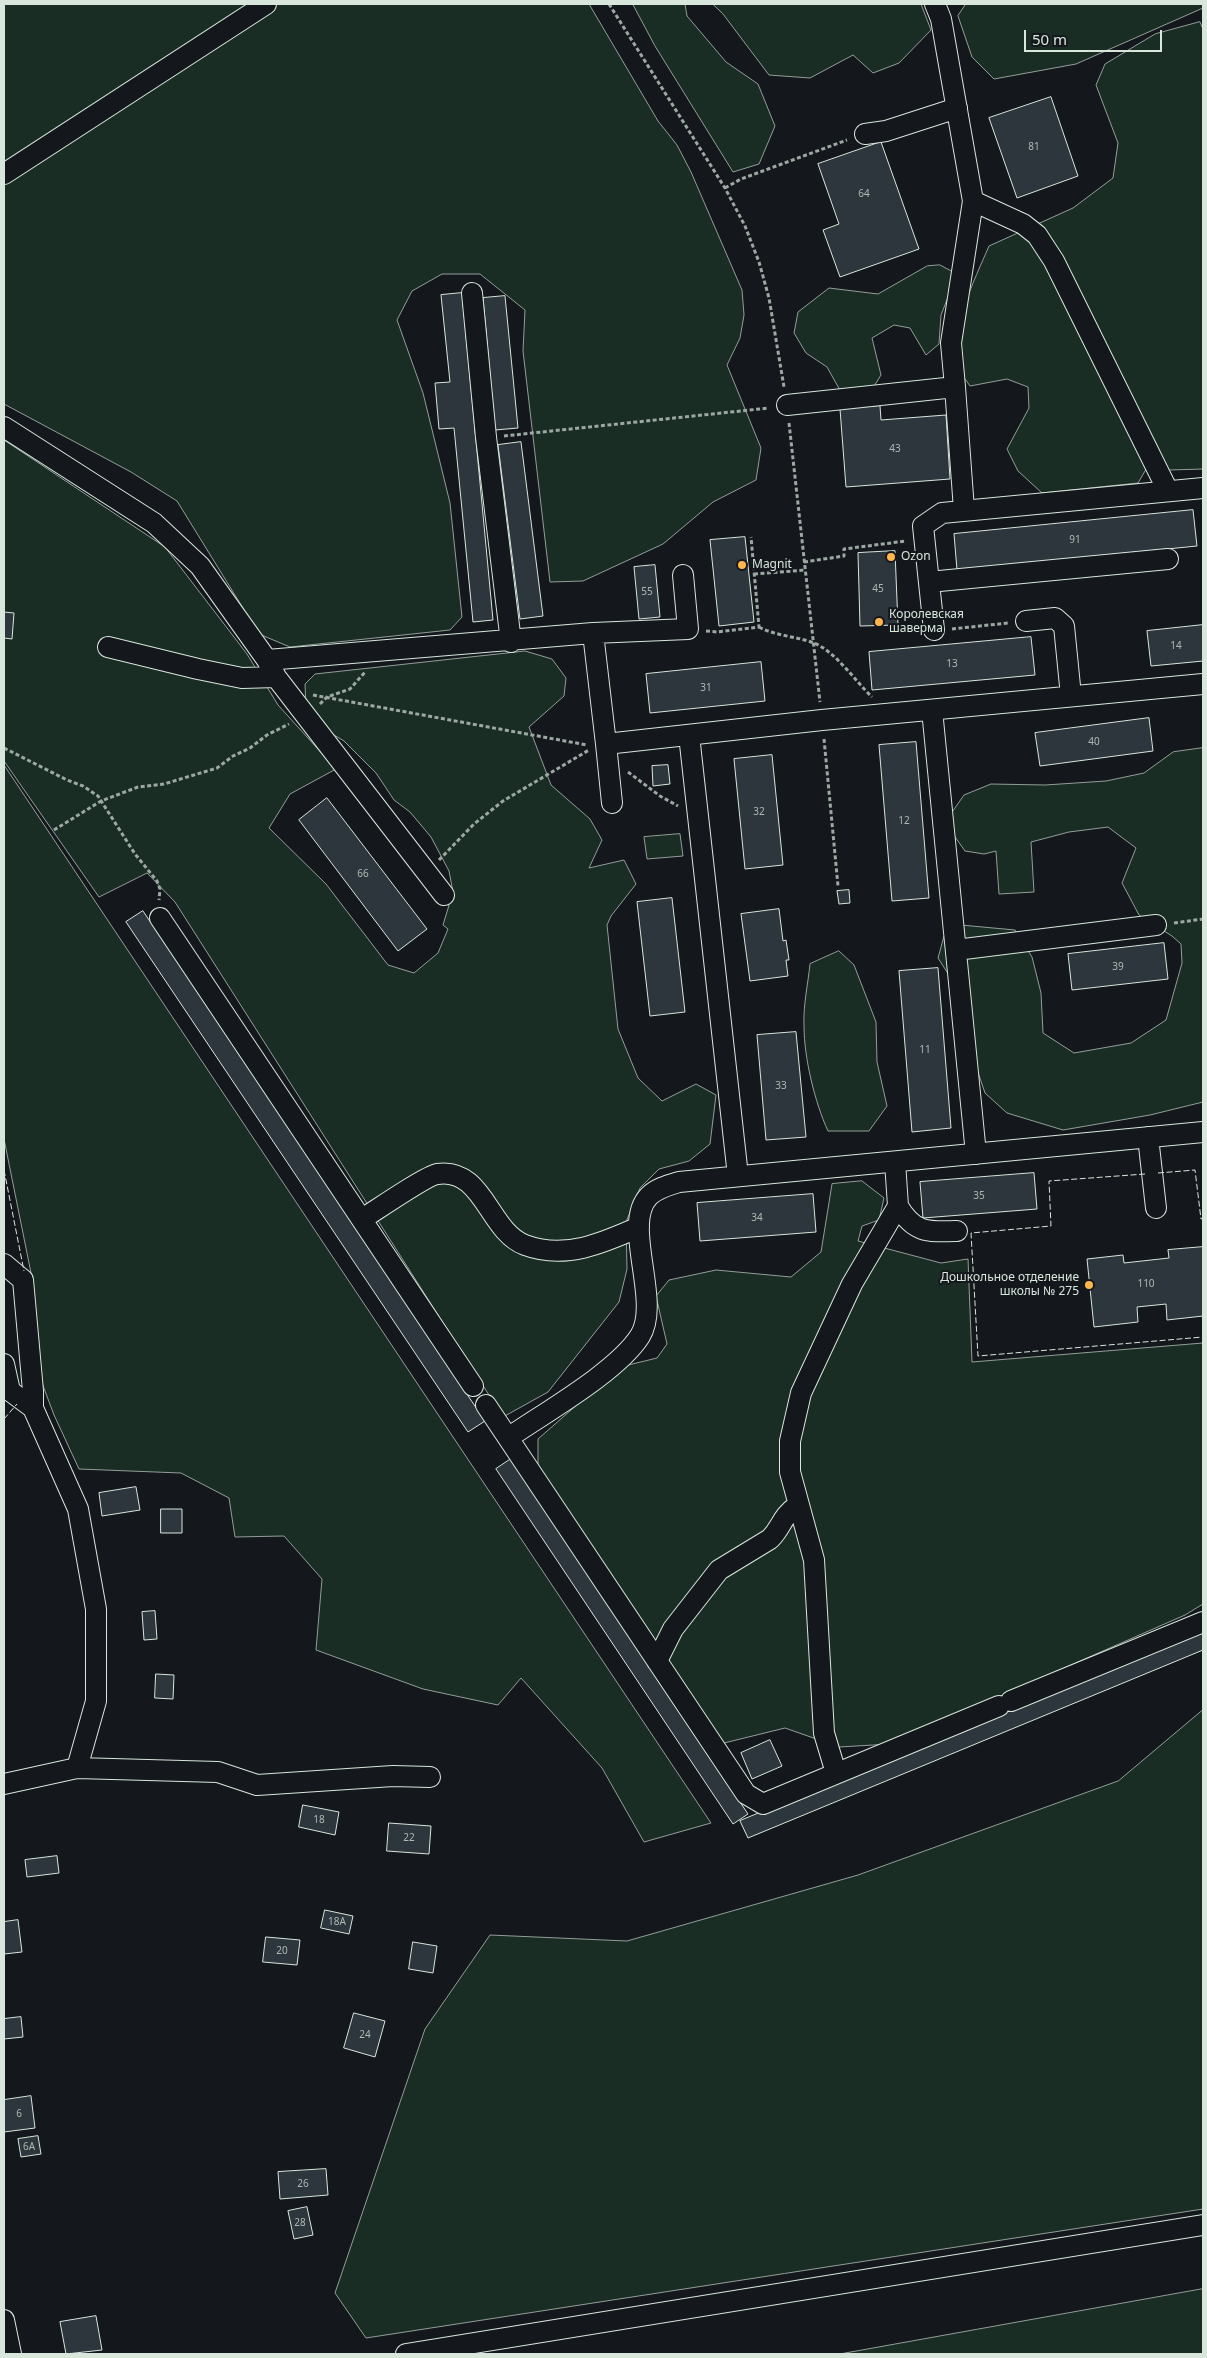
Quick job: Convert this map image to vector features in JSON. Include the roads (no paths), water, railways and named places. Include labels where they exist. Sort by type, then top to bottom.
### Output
[{"type":"street","points":[[4,174],[266,4]]},
{"type":"street","points":[[934,4],[941,19],[973,201],[951,343],[964,510]]},
{"type":"street","points":[[865,134],[886,131],[957,108]]},
{"type":"street","points":[[973,201],[1023,224],[1037,235],[1054,261],[1168,491]]},
{"type":"street","points":[[472,293],[486,437],[511,642]]},
{"type":"street","points":[[787,405],[955,387]]},
{"type":"street","points":[[4,427],[154,522],[200,566],[305,715],[444,895]]},
{"type":"street","points":[[934,630],[923,526],[942,512],[1203,488]]},
{"type":"street","points":[[929,582],[1168,560]]},
{"type":"street","points":[[108,647],[242,678],[271,668],[392,651],[511,642],[593,633],[688,629],[683,574]]},
{"type":"street","points":[[1026,621],[1054,618],[1064,626],[1072,696]]},
{"type":"street","points":[[593,633],[612,803]]},
{"type":"street","points":[[606,750],[689,735],[822,720],[1203,684]]},
{"type":"street","points":[[932,710],[976,1154]]},
{"type":"street","points":[[689,735],[738,1176]]},
{"type":"street","points":[[160,918],[473,1386]]},
{"type":"street","points":[[956,950],[1156,925]]},
{"type":"street","points":[[508,1438],[604,1372],[623,1356],[640,1335],[647,1311],[639,1227],[640,1210],[648,1196],[660,1188],[679,1182],[738,1176],[1148,1138],[1203,1137]]},
{"type":"street","points":[[1148,1138],[1156,1208]]},
{"type":"street","points":[[895,1162],[898,1206],[907,1221],[919,1228],[934,1232],[957,1231]]},
{"type":"street","points":[[362,1220],[435,1174],[450,1174],[467,1180],[506,1231],[524,1245],[574,1251],[602,1244],[639,1227]]},
{"type":"street","points":[[836,1773],[824,1733],[814,1560],[790,1472],[790,1441],[801,1393],[852,1284],[898,1206]]},
{"type":"street","points":[[4,1264],[23,1280],[33,1391],[32,1408]]},
{"type":"street","points":[[4,1364],[10,1391],[32,1408],[78,1508],[96,1609],[96,1701],[77,1768]]},
{"type":"street","points":[[486,1405],[746,1794],[763,1804],[1203,1622]]},
{"type":"street","points":[[657,1661],[673,1629],[718,1570],[770,1539],[776,1533],[786,1514],[798,1505]]},
{"type":"street","points":[[4,1784],[77,1768],[218,1772],[257,1785],[393,1776],[430,1778]]},
{"type":"street","points":[[406,2354],[1203,2225]]},
{"type":"street","points":[[4,2320],[11,2354]]},
{"type":"place","name":"Ozon","points":[[891,557]]},
{"type":"place","name":"Magnit","points":[[742,565]]},
{"type":"place","name":"Королевская шаверма","points":[[879,622]]},
{"type":"place","name":"Дошкольное отделение школы № 275","points":[[1089,1285]]}]
